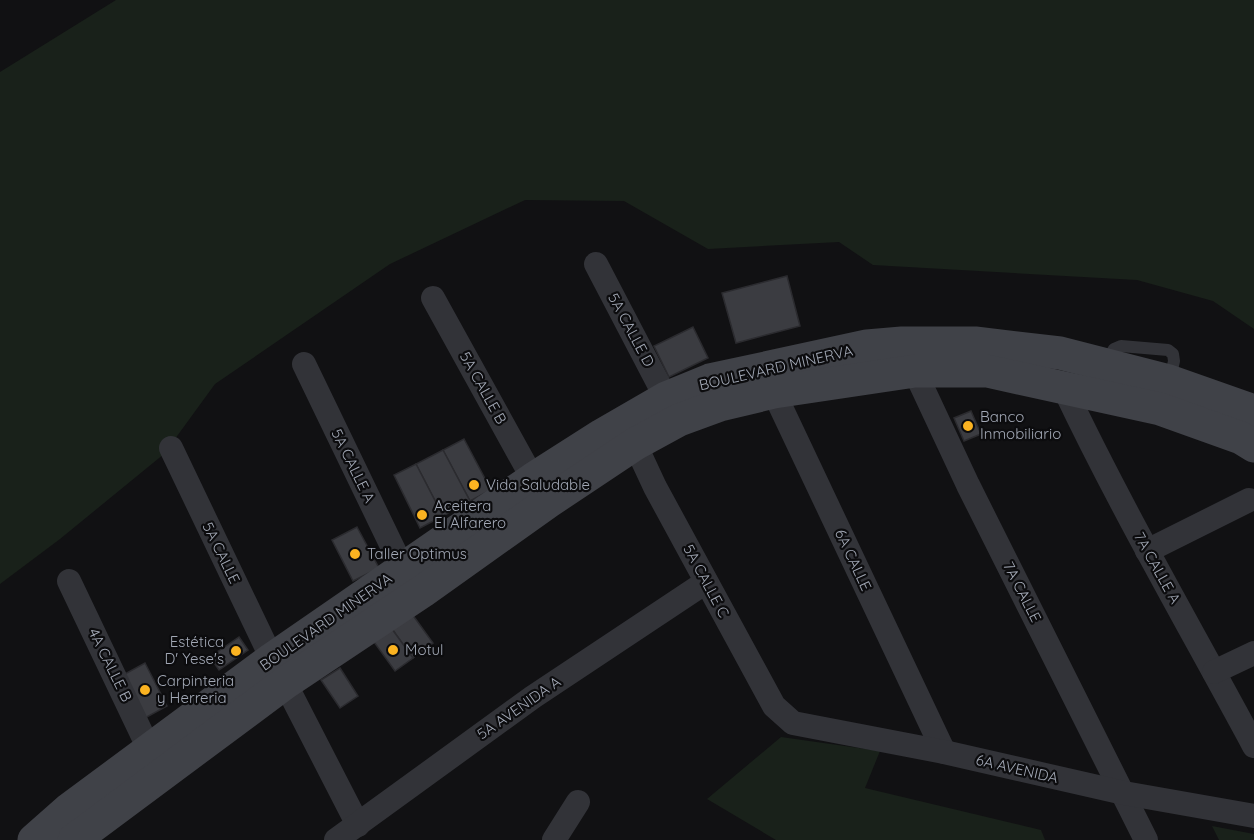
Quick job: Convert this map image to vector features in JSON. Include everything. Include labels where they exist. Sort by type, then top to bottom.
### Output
[{"type":"street","name":"5A CALLE D","points":[[596,264],[666,398]]},
{"type":"street","name":"5A CALLE B","points":[[433,298],[533,479]]},
{"type":"street","name":"BOULEVARD MINERVA","points":[[908,357],[975,343],[1060,352],[1105,364],[1254,446]]},
{"type":"street","name":"BOULEVARD MINERVA","points":[[34,840],[68,810],[150,751],[278,671],[423,591],[548,502],[635,444],[679,420],[720,405],[768,380],[867,346],[908,357],[1064,388],[1164,395],[1254,411]]},
{"type":"street","name":"7A CALLE","points":[[908,357],[968,485],[1146,840]]},
{"type":"street","name":"5A CALLE A","points":[[304,364],[403,569]]},
{"type":"street","name":"BOULEVARD MINERVA","points":[[74,840],[403,569],[533,479],[666,398],[710,380],[768,380]]},
{"type":"street","name":"6A CALLE","points":[[768,380],[944,752]]},
{"type":"street","name":"7A CALLE A","points":[[1064,388],[1147,551],[1254,746]]},
{"type":"street","name":"5A CALLE C","points":[[635,444],[706,582],[774,706],[782,716]]},
{"type":"street","name":"5A CALLE","points":[[171,448],[278,671],[358,825]]},
{"type":"street","points":[[1147,551],[1250,500]]},
{"type":"street","name":"4A CALLE B","points":[[69,580],[150,751]]},
{"type":"street","name":"5A AVENIDA A","points":[[336,840],[532,697],[706,582]]},
{"type":"street","points":[[1214,672],[1254,653]]},
{"type":"street","name":"6A AVENIDA","points":[[782,716],[793,723],[944,752],[1124,793],[1254,816]]},
{"type":"street","points":[[554,840],[578,802]]},
{"type":"shaded area","points":[[116,0],[1254,0],[1254,329],[1213,301],[1137,280],[873,265],[839,242],[708,249],[624,201],[525,200],[390,264],[215,384],[164,454],[60,539],[0,584],[0,72]]},
{"type":"shaded area","points":[[781,737],[880,751],[865,788],[1041,830],[1045,840],[776,840],[707,799]]},
{"type":"shaded area","points":[[1212,826],[1254,834],[1254,840],[1219,840]]},
{"type":"building","points":[[787,276],[800,326],[736,343],[722,293]]},
{"type":"building","points":[[693,327],[708,358],[669,377],[654,346]]},
{"type":"building","name":"Banco Inmobiliario","points":[[971,411],[981,434],[964,441],[954,418]]},
{"type":"building","points":[[464,439],[491,490],[470,501],[443,450]]},
{"type":"building","points":[[443,450],[470,501],[443,516],[416,464]]},
{"type":"building","points":[[416,464],[443,516],[420,528],[394,475]]},
{"type":"building","name":"Taller Optimus","points":[[357,527],[379,568],[353,581],[332,540]]},
{"type":"building","points":[[412,614],[433,643],[413,658],[392,629]]},
{"type":"building","name":"Motul","points":[[392,629],[413,658],[395,671],[374,642]]},
{"type":"building","points":[[239,637],[248,650],[219,670],[210,657]]},
{"type":"building","name":"Carpinteria y Herreria","points":[[145,663],[167,706],[145,718],[123,675]]},
{"type":"building","points":[[340,668],[358,696],[340,708],[321,680]]},
{"type":"place","name":"Banco Inmobiliario","points":[[968,426]]},
{"type":"place","name":"Vida Saludable","points":[[474,485]]},
{"type":"place","name":"Aceitera El Alfarero","points":[[422,515]]},
{"type":"place","name":"Taller Optimus","points":[[355,554]]},
{"type":"place","name":"Motul","points":[[393,650]]},
{"type":"place","name":"Estética D' Yese's","points":[[236,651]]},
{"type":"place","name":"Carpinteria y Herreria","points":[[145,690]]}]
